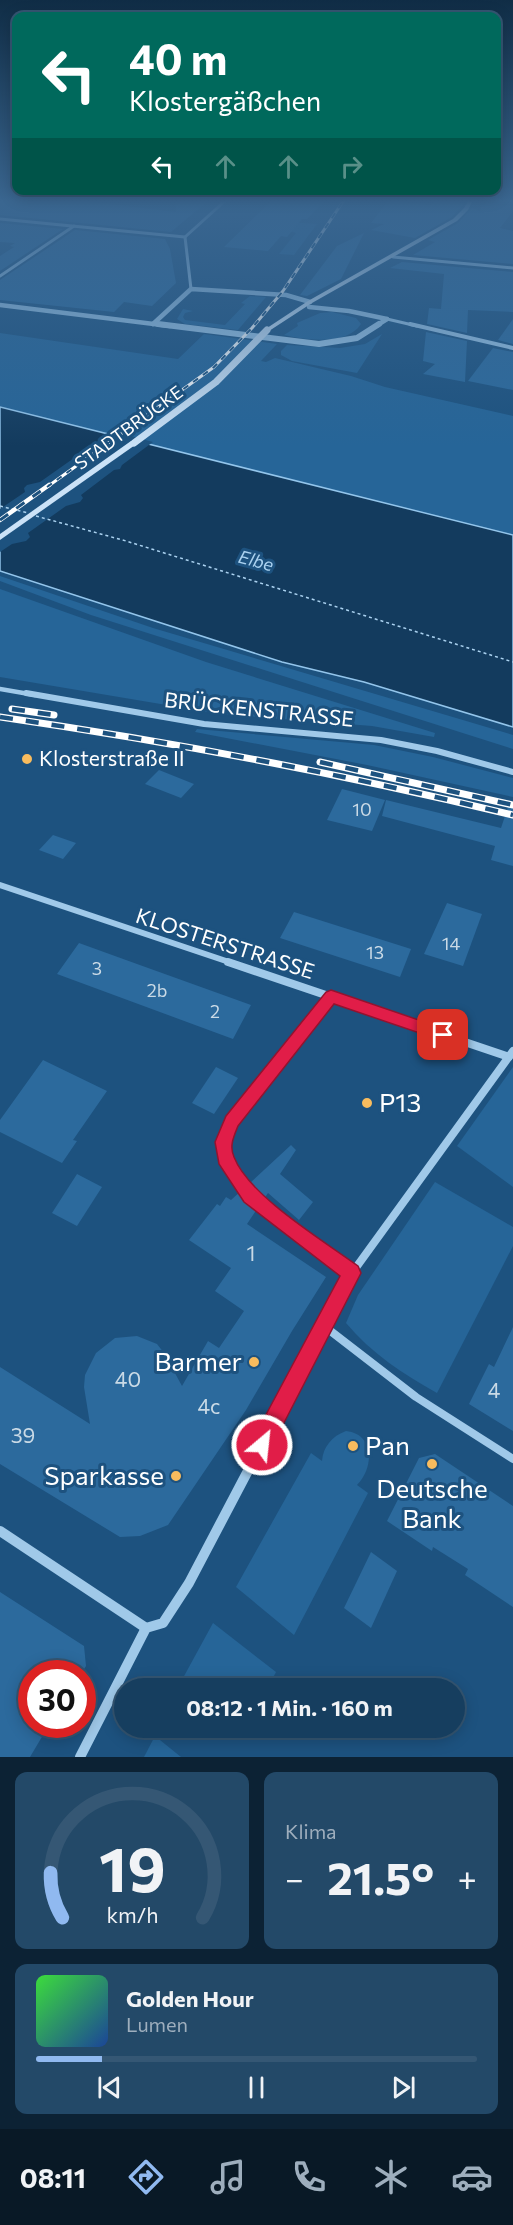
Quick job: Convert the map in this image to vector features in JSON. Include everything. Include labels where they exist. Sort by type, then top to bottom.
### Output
[{"type":"main road","points":[[309,304],[348,282]]},
{"type":"main road","points":[[309,304],[325,299],[349,282]]},
{"type":"main road","name":"STADTBRÜCKE","points":[[0,538],[201,394],[229,370],[267,330],[309,304]]},
{"type":"street","points":[[153,324],[191,289],[192,282]]},
{"type":"street","points":[[191,289],[286,295],[309,304],[349,310],[513,348]]},
{"type":"street","points":[[325,299],[349,310]]},
{"type":"street","points":[[0,305],[324,344],[357,338],[387,319]]},
{"type":"street","name":"BRÜCKENSTRASSE","points":[[0,689],[204,724],[381,740],[437,751],[513,772]]},
{"type":"street","name":"KLOSTERSTRASSE","points":[[0,885],[511,1054]]},
{"type":"street","points":[[331,996],[231,1121],[223,1142],[225,1159],[250,1197],[352,1273]]},
{"type":"street","points":[[80,1757],[146,1628],[164,1623],[189,1583],[352,1273],[511,1054]]},
{"type":"street","points":[[324,1326],[356,1354],[448,1420],[513,1459]]},
{"type":"street","points":[[0,1531],[146,1628]]},
{"type":"shaded area","points":[[250,296],[266,297],[238,330],[185,324],[177,319],[183,309],[193,311],[185,313],[183,317],[185,320],[225,325],[245,304],[241,303]]},
{"type":"shaded area","points":[[332,312],[356,318],[361,324],[346,336],[325,340],[284,335],[298,326],[297,323],[320,313]]},
{"type":"shaded area","points":[[0,333],[178,359],[204,334],[277,344],[261,361],[266,362],[275,358],[351,376],[385,387],[513,416],[513,535],[0,407]]},
{"type":"shaded area","points":[[382,334],[357,373],[292,361],[281,355],[281,351],[287,345],[340,348],[365,344]]},
{"type":"shaded area","points":[[0,576],[153,628],[513,735],[513,749],[91,615],[0,581]]},
{"type":"shaded area","points":[[0,589],[206,662],[435,733],[434,737],[372,726],[220,714],[0,677]]},
{"type":"shaded area","points":[[197,729],[374,745],[433,757],[513,778],[513,797],[367,765],[195,732]]},
{"type":"shaded area","points":[[513,1067],[513,1187],[457,1146]]},
{"type":"shaded area","points":[[435,1182],[513,1227],[513,1246],[437,1393],[388,1362],[346,1323],[358,1295]]},
{"type":"shaded area","points":[[346,1431],[355,1433],[367,1445],[369,1461],[367,1470],[357,1485],[368,1493],[294,1635],[236,1587],[311,1453],[322,1461],[329,1443]]},
{"type":"shaded area","points":[[213,1623],[276,1672],[273,1678],[183,1678]]},
{"type":"shaded area","points":[[154,1738],[157,1738],[181,1757],[144,1757]]},
{"type":"water","name":"Elbe","points":[[0,407],[513,535],[513,727],[364,682],[282,662],[0,571]]},
{"type":"pier","points":[[112,431],[153,442],[122,465],[120,469],[114,470],[81,495],[83,498],[80,502],[66,506],[28,533],[30,537],[26,541],[12,544],[0,552],[0,509],[25,492],[24,488],[27,485],[40,482],[74,458],[74,455]]},
{"type":"building","points":[[0,282],[176,283],[152,306],[124,302],[114,312],[0,300]]},
{"type":"building","points":[[310,282],[335,282],[307,296],[300,295]]},
{"type":"building","points":[[443,282],[513,282],[513,312],[468,310],[467,333],[427,324],[429,308],[441,309]]},
{"type":"building","points":[[513,319],[513,344],[498,340]]},
{"type":"building","points":[[426,332],[467,341],[465,382],[423,374],[435,364],[423,361]]},
{"type":"building","points":[[493,348],[513,352],[513,390],[468,381]]},
{"type":"building","points":[[159,770],[194,784],[181,798],[145,784]]},
{"type":"building","points":[[342,789],[385,800],[372,831],[327,820]]},
{"type":"building","points":[[386,800],[501,828],[509,804],[513,804],[513,866],[491,860],[495,846],[382,816]]},
{"type":"building","points":[[53,835],[76,843],[63,859],[39,850]]},
{"type":"building","points":[[447,903],[482,914],[463,966],[424,954]]},
{"type":"building","points":[[294,912],[411,949],[400,977],[280,938]]},
{"type":"building","points":[[79,943],[251,1005],[233,1039],[57,974]]},
{"type":"building","points":[[43,1060],[107,1091],[73,1140],[77,1141],[62,1163],[0,1132],[0,1120]]},
{"type":"building","points":[[216,1067],[238,1078],[214,1114],[192,1103]]},
{"type":"building","points":[[291,1145],[296,1150],[280,1174],[313,1202],[299,1220],[268,1193],[264,1199],[250,1183]]},
{"type":"building","points":[[77,1174],[102,1187],[77,1226],[52,1213]]},
{"type":"building","points":[[241,1191],[257,1209],[247,1224],[326,1277],[246,1410],[168,1525],[140,1536],[120,1537],[0,1464],[0,1367],[90,1424],[84,1387],[85,1375],[96,1353],[115,1338],[137,1336],[157,1344],[182,1386],[208,1341],[219,1348],[244,1311],[215,1291],[231,1268],[189,1240],[217,1204],[220,1206],[226,1197],[231,1200]]},
{"type":"building","points":[[513,1327],[513,1431],[469,1404],[489,1364],[494,1367]]},
{"type":"building","points":[[435,1454],[513,1506],[513,1607],[465,1575],[468,1569],[433,1547],[432,1551],[387,1521],[419,1458]]},
{"type":"building","points":[[371,1552],[397,1571],[371,1628],[344,1608]]},
{"type":"building","points":[[0,1592],[84,1646],[85,1660],[18,1660],[18,1738],[41,1738],[30,1757],[0,1757]]},
{"type":"ferry route","points":[[0,506],[28,513]]},
{"type":"ferry route","points":[[36,516],[126,541],[513,662]]},
{"type":"railway","points":[[47,487],[214,367],[252,328],[289,282]]},
{"type":"railway","points":[[0,520],[49,485]]},
{"type":"railway","points":[[12,709],[54,715]]},
{"type":"railway","points":[[0,717],[258,760],[513,815]]},
{"type":"railway","points":[[320,762],[513,805]]},
{"type":"place","name":"Klosterstraße II","points":[[27,759]]},
{"type":"place","name":"P13","points":[[367,1103]]},
{"type":"place","name":"Barmer","points":[[254,1362]]},
{"type":"place","name":"Pan","points":[[353,1446]]},
{"type":"place","name":"Deutsche Bank","points":[[432,1464]]},
{"type":"place","name":"Sparkasse","points":[[176,1476]]},
{"type":"route","points":[[262,1445],[352,1273],[250,1197],[225,1159],[223,1142],[231,1121],[331,996],[443,1035]]}]
